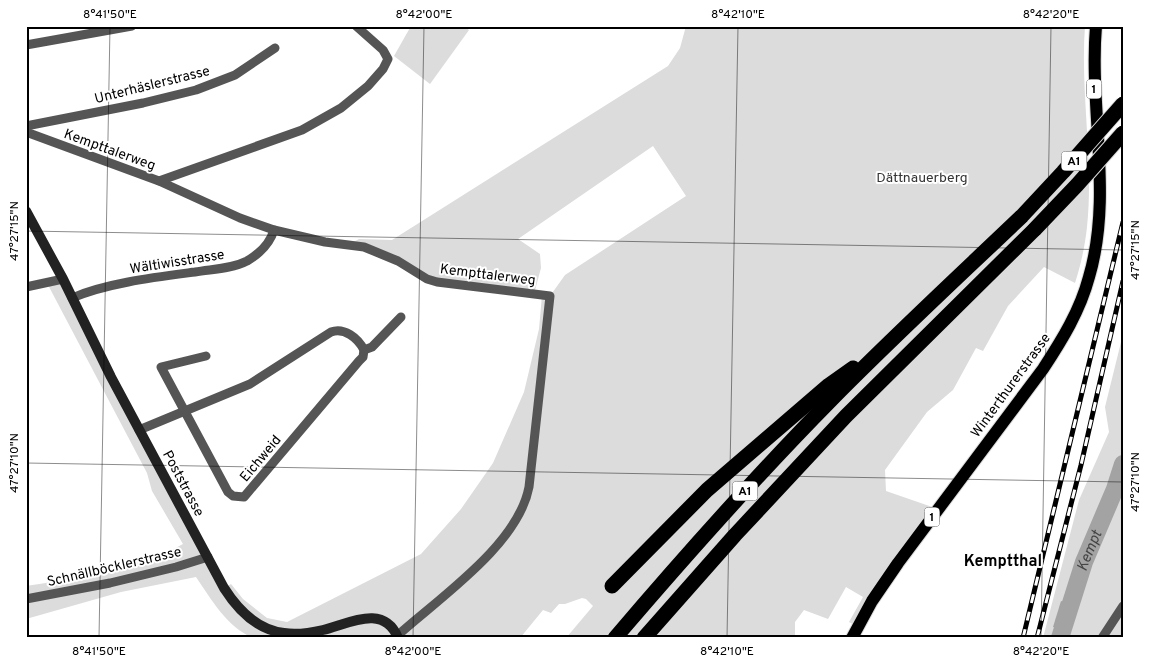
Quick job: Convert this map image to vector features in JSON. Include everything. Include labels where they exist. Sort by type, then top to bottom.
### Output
[{"type":"highway","name":"A1","points":[[615,638],[682,560],[762,473],[882,350],[1022,216],[1081,153],[1123,104]]},
{"type":"highway","name":"A1","points":[[644,638],[840,422],[1035,229],[1123,133]]},
{"type":"highway","points":[[612,586],[666,530],[733,468],[829,385],[882,350]]},
{"type":"highway","name":"A1","points":[[651,638],[663,616]]},
{"type":"main road","name":"Winterthurerstrasse","points":[[852,638],[872,601],[898,563],[1043,369],[1064,336],[1084,295],[1093,260],[1099,217],[1099,176],[1094,83],[1096,26]]},
{"type":"street","points":[[26,45],[132,26]]},
{"type":"street","points":[[159,181],[302,130],[340,108],[368,86],[383,69],[388,59],[383,50],[356,26]]},
{"type":"street","name":"Unterhäslerstrasse","points":[[26,126],[143,103],[208,86],[244,69],[275,48]]},
{"type":"street","name":"Kempttalerweg","points":[[26,132],[159,181],[240,218],[274,230],[325,242],[364,247],[398,261],[427,279],[482,289],[550,296],[529,487],[524,505],[513,525],[475,569],[398,637]]},
{"type":"street","name":"Poststrasse","points":[[26,211],[31,230],[63,279],[224,588],[237,606],[252,620],[267,629],[285,633],[302,634],[359,619],[374,618],[389,624],[398,637]]},
{"type":"street","name":"Wältiwisstrasse","points":[[72,298],[91,291],[132,282],[238,264],[255,256],[262,250],[274,230]]},
{"type":"street","points":[[26,287],[63,279]]},
{"type":"street","name":"Eichweid","points":[[206,356],[161,367],[228,492],[234,496],[244,497],[359,362],[363,357],[364,350],[372,347],[401,317]]},
{"type":"street","points":[[140,430],[250,384],[331,332],[337,330],[345,332],[361,344],[364,350]]},
{"type":"street","name":"Schnällböcklerstrasse","points":[[26,599],[118,581],[208,557]]},
{"type":"street","points":[[1102,638],[1123,606]]},
{"type":"green space","points":[[411,26],[463,26],[469,30],[430,84],[394,56]]},
{"type":"green space","name":"Dättnauerberg","points":[[686,26],[1085,26],[1084,76],[1089,202],[1085,241],[1075,283],[1044,267],[1008,306],[983,351],[976,348],[953,390],[927,412],[885,470],[886,491],[938,509],[858,627],[849,622],[863,597],[846,587],[828,619],[804,610],[795,622],[795,638],[566,638],[593,606],[586,599],[582,598],[565,604],[559,604],[551,613],[543,610],[520,638],[253,638],[227,620],[196,577],[121,592],[26,619],[26,586],[127,566],[173,550],[183,544],[152,491],[147,473],[47,283],[63,279],[225,588],[231,584],[243,599],[267,618],[287,622],[421,554],[461,509],[493,463],[524,392],[539,329],[542,295],[550,296],[565,275],[686,196],[653,146],[518,239],[540,254],[541,268],[534,294],[437,282],[350,244],[359,239],[392,240],[668,66],[680,48]]},
{"type":"green space","points":[[1123,334],[1123,638],[1043,638],[1079,500],[1109,432],[1105,407]]},
{"type":"shaded area","points":[[1061,601],[1078,607],[1070,632],[1053,627]]},
{"type":"waterway","name":"Kempt","points":[[1060,638],[1084,562],[1115,489],[1123,464]]},
{"type":"waterway","points":[[1115,489],[1123,498]]},
{"type":"railway","points":[[1023,638],[1123,222]]},
{"type":"railway","points":[[1037,638],[1081,465],[1123,281]]},
{"type":"district","name":"Kemptthal","points":[[1003,560]]}]
